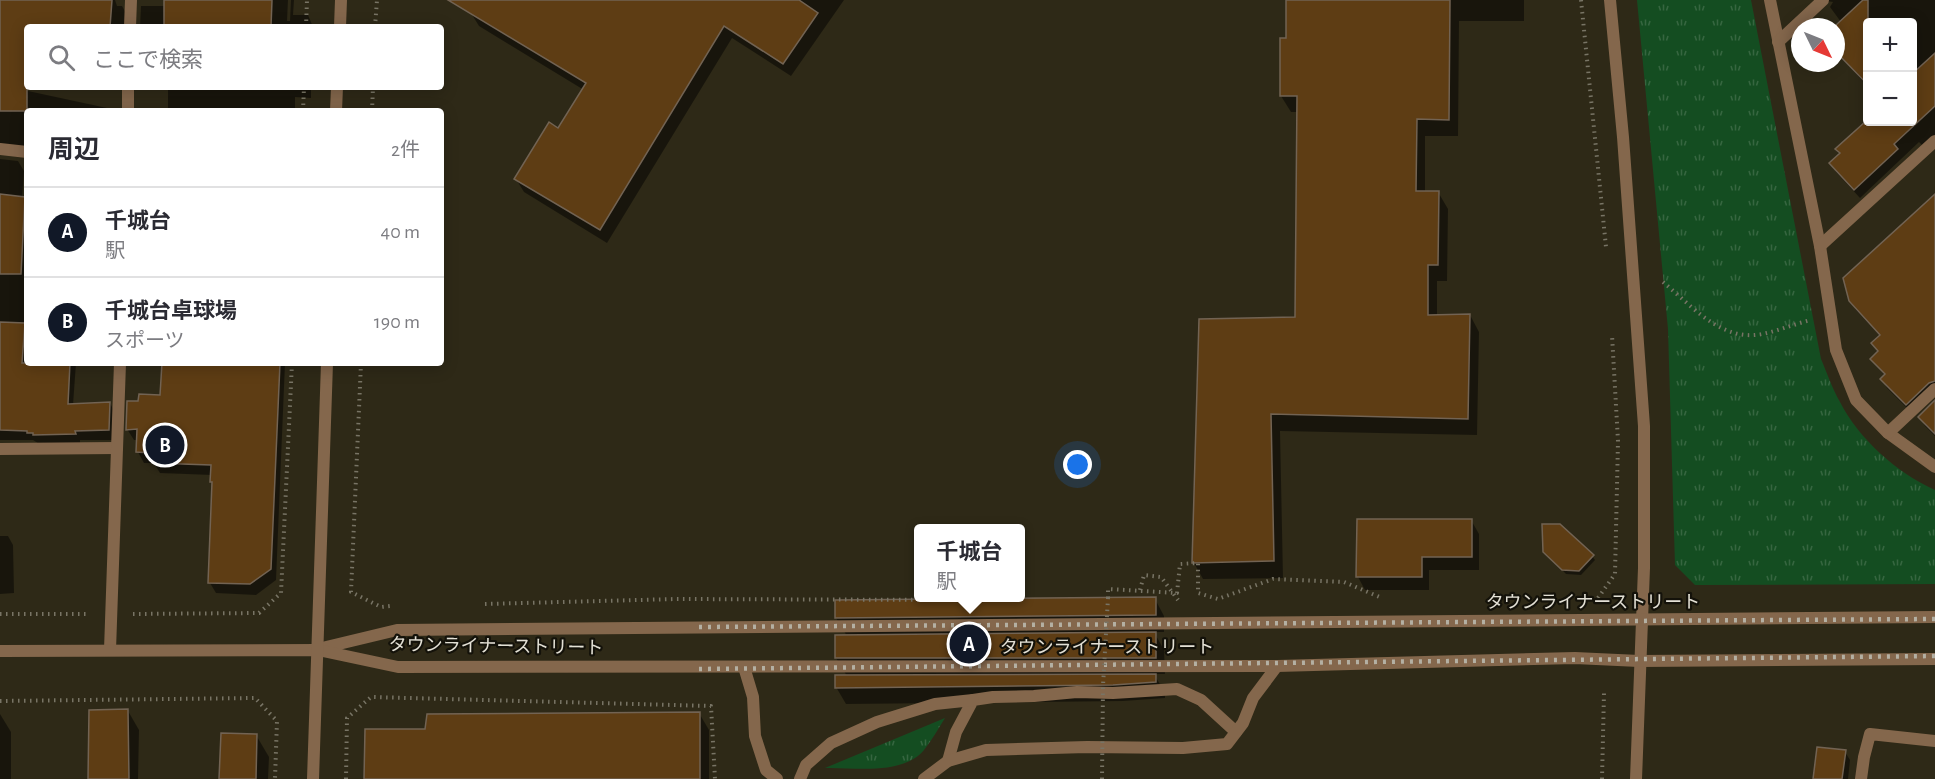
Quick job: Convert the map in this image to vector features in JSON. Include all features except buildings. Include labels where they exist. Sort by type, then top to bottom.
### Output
[{"type":"street","points":[[130,24],[131,0]]},
{"type":"street","points":[[340,24],[341,0]]},
{"type":"street","points":[[1610,0],[1623,137],[1644,426],[1644,568],[1636,779]]},
{"type":"street","points":[[1770,0],[1820,246],[1836,350],[1856,400],[1888,433],[1935,467]]},
{"type":"street","points":[[1778,42],[1823,0]]},
{"type":"street","points":[[128,90],[128,108]]},
{"type":"street","points":[[336,108],[337,90]]},
{"type":"street","points":[[1820,246],[1935,141]]},
{"type":"street","points":[[0,149],[24,152]]},
{"type":"street","points":[[110,650],[120,366]]},
{"type":"street","points":[[313,779],[327,366]]},
{"type":"street","points":[[1888,433],[1935,389]]},
{"type":"street","points":[[0,449],[117,448]]},
{"type":"street","name":"タウンライナーストリート","points":[[318,650],[397,630],[1935,617]]},
{"type":"street","points":[[0,651],[318,650]]},
{"type":"street","name":"タウンライナーストリート","points":[[318,650],[398,667],[1277,666],[1575,658],[1639,661],[1935,659]]},
{"type":"street","points":[[924,779],[948,761],[987,750],[1183,748],[1227,744],[1243,723],[1253,698],[1277,666]]},
{"type":"street","points":[[744,668],[753,697],[755,736],[766,770],[777,779]]},
{"type":"street","points":[[800,779],[806,765],[831,743],[877,722],[935,704],[993,697],[1177,689],[1201,700],[1236,732]]},
{"type":"street","points":[[948,761],[956,732],[973,700]]},
{"type":"street","points":[[1861,779],[1870,734],[1935,741]]},
{"type":"path","points":[[306,24],[307,0]]},
{"type":"path","points":[[375,24],[377,0]]},
{"type":"path","points":[[1581,0],[1607,259]]},
{"type":"path","points":[[303,108],[304,90]]},
{"type":"path","points":[[372,108],[373,90]]},
{"type":"path","points":[[1664,282],[1721,329],[1741,335],[1762,334],[1813,320]]},
{"type":"path","points":[[1587,598],[1598,598],[1615,573],[1618,441],[1612,328]]},
{"type":"path","points":[[0,614],[260,613],[281,593],[292,366]]},
{"type":"path","points":[[361,366],[351,592],[381,607],[393,606]]},
{"type":"path","points":[[1102,779],[1103,686],[1108,589],[1178,593],[1180,564],[1198,563],[1198,593],[1218,599]]},
{"type":"path","points":[[1140,590],[1144,575],[1161,577],[1177,600],[1187,600]]},
{"type":"path","points":[[1198,600],[1218,599],[1273,579],[1344,582],[1392,602]]},
{"type":"path","points":[[476,604],[676,599],[914,600]]},
{"type":"path","points":[[1105,600],[1117,600]]},
{"type":"path","points":[[1602,779],[1604,693]]},
{"type":"path","points":[[346,779],[347,718],[371,697],[711,706],[715,779]]},
{"type":"path","points":[[0,701],[255,698],[277,721],[275,779]]},
{"type":"green space","points":[[1637,0],[1751,0],[1821,359],[1840,402],[1868,442],[1893,464],[1935,490],[1935,584],[1695,585],[1675,565],[1668,329]]},
{"type":"green space","points":[[945,718],[924,750],[903,764],[878,768],[825,768]]},
{"type":"railway","points":[[699,627],[1935,619]]},
{"type":"railway","points":[[699,669],[1935,656]]},
{"type":"place","name":"千城台卓球場","points":[[165,445]]},
{"type":"place","name":"千城台","points":[[969,644]]}]
